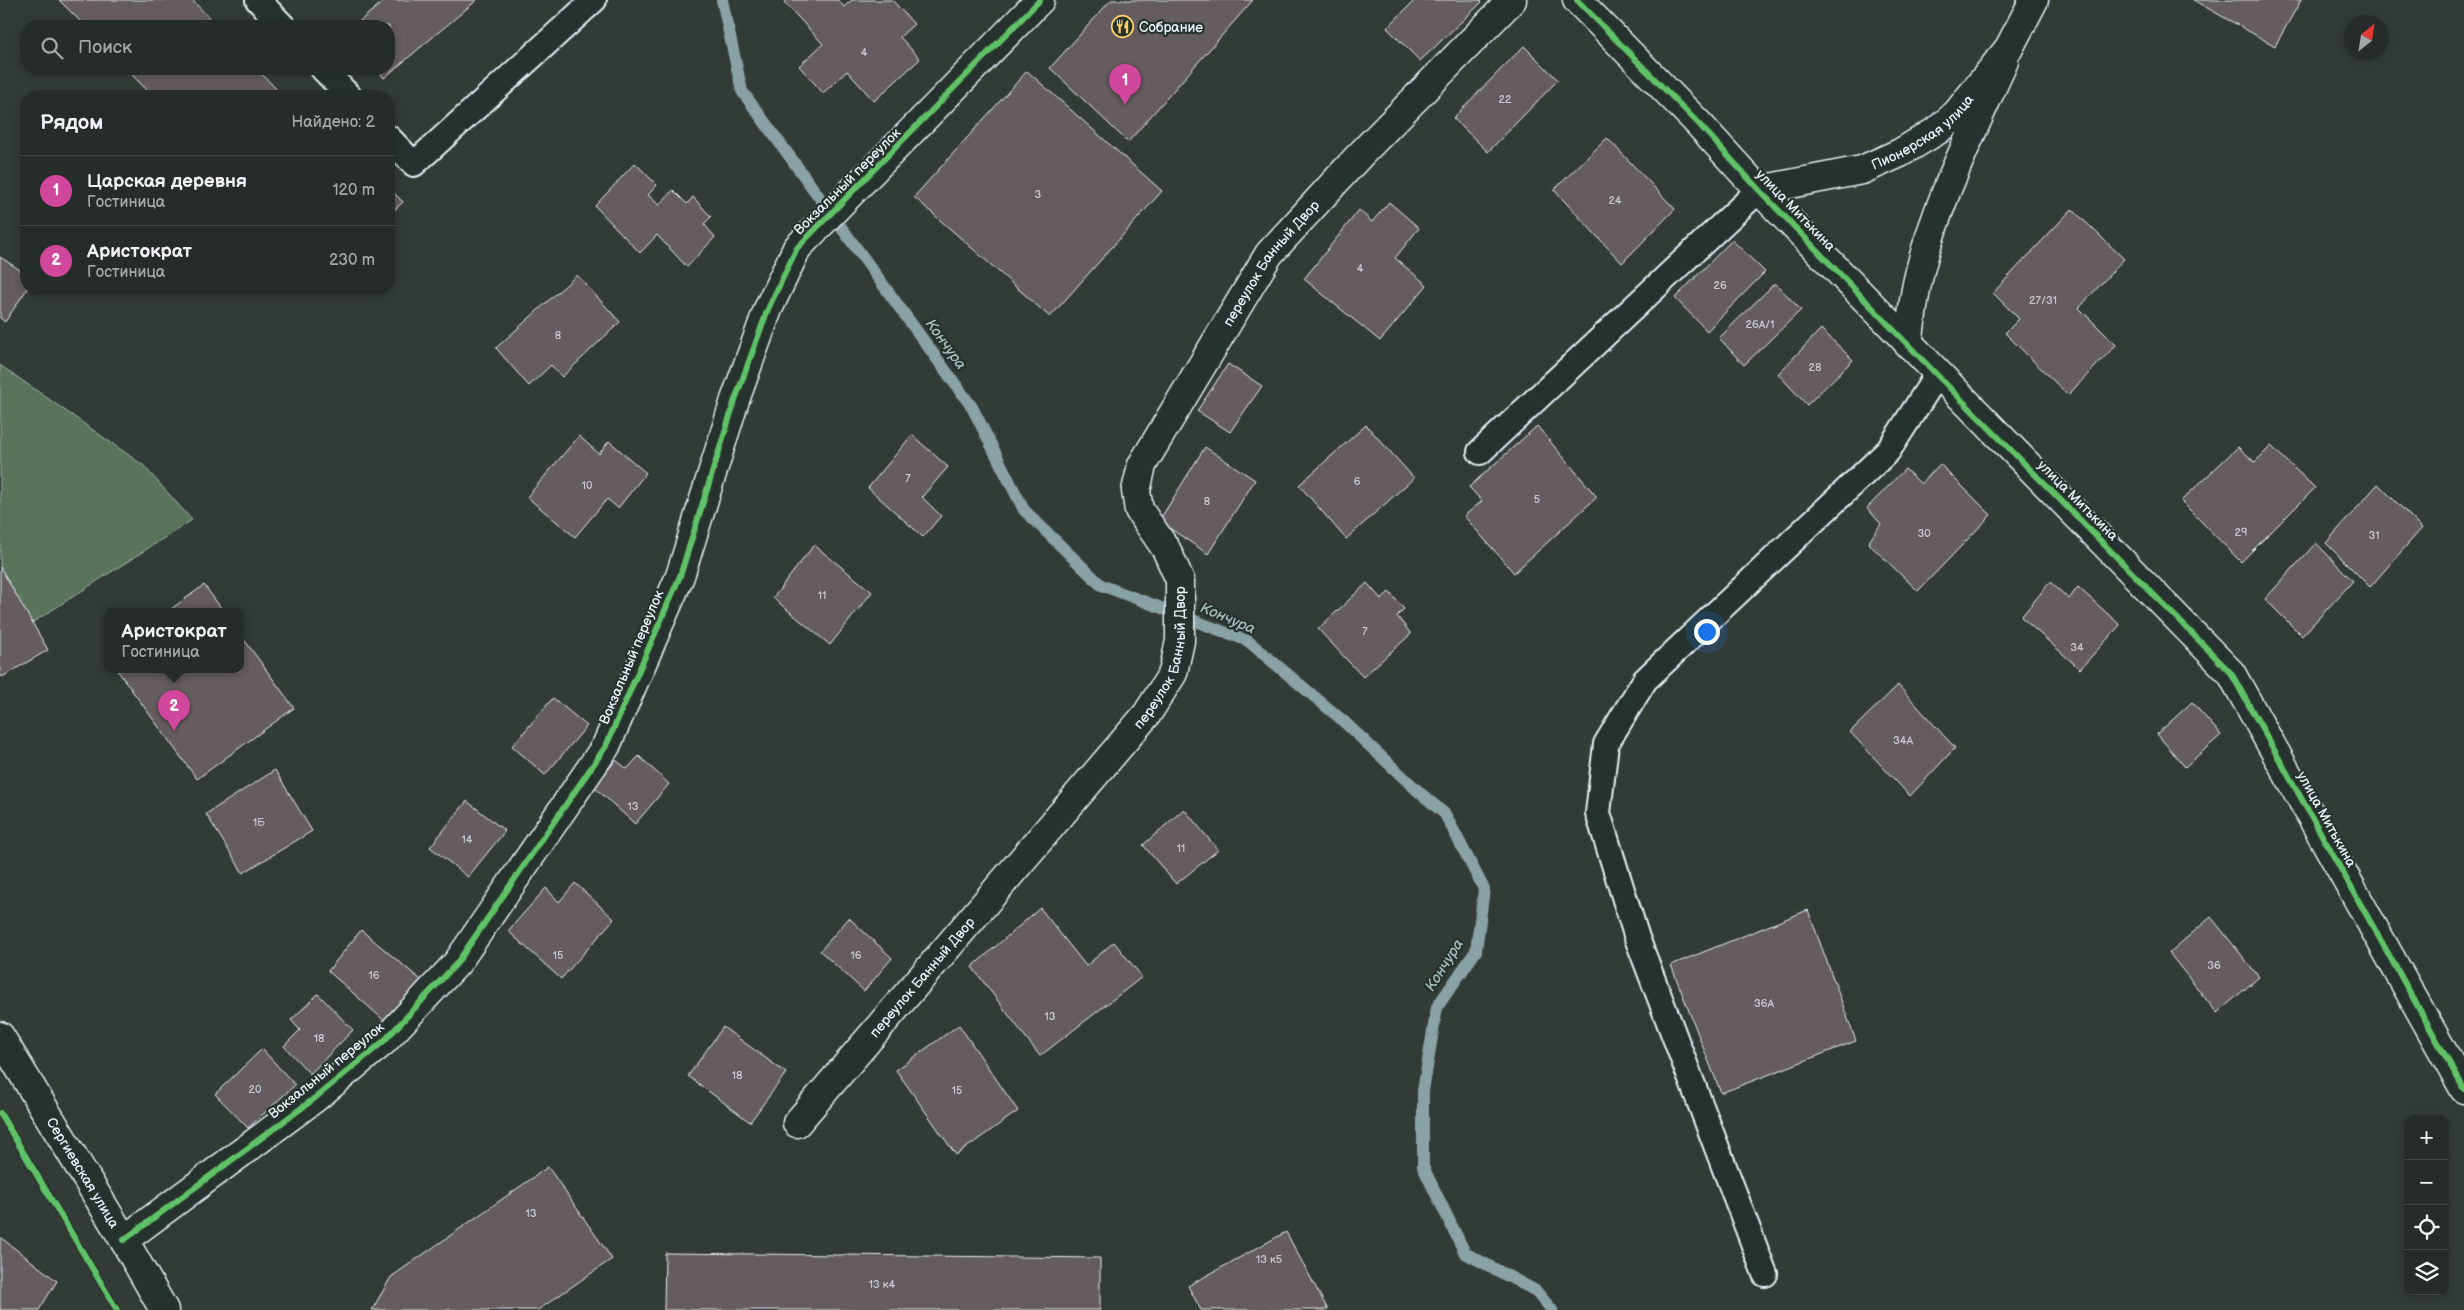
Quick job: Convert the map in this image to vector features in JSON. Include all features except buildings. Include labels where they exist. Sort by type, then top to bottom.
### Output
[{"type":"street","name":"Вокзальный переулок","points":[[124,1240],[315,1098],[384,1041],[457,963],[606,746],[680,576],[742,382],[768,309],[797,248],[1040,0]]},
{"type":"street","name":"переулок Банный Двор","points":[[797,1123],[1147,714],[1173,674],[1180,640],[1180,580],[1166,549],[1139,510],[1136,491],[1142,465],[1270,254],[1360,156],[1512,0]]},
{"type":"street","name":"улица Митькина","points":[[1577,0],[1698,123],[1759,190],[1937,375],[2231,673],[2464,1089]]},
{"type":"street","name":"Пионерская улица","points":[[1759,190],[1862,170],[1900,153],[1938,130],[1957,113],[2010,48],[2034,0]]},
{"type":"street","points":[[1908,344],[1917,282],[1935,226],[1959,164],[2010,48]]},
{"type":"street","name":"Сергиевская улица","points":[[0,1036],[124,1240],[164,1310]]},
{"type":"lane","points":[[258,0],[277,20]]},
{"type":"lane","points":[[395,144],[414,164],[594,0]]},
{"type":"lane","points":[[329,75],[343,90]]},
{"type":"lane","points":[[1480,452],[1759,190]]},
{"type":"lane","points":[[1765,1274],[1637,938],[1598,813],[1606,744],[1645,680],[1888,451],[1937,375]]},
{"type":"green space","points":[[0,365],[143,465],[192,520],[32,623],[0,567]]},
{"type":"waterway","name":"Кончура","points":[[722,0],[742,91],[972,407],[1024,510],[1101,585],[1248,641],[1341,719],[1445,814],[1484,889],[1476,951],[1437,1007],[1423,1091],[1423,1167],[1465,1253],[1536,1291],[1552,1310]]},
{"type":"cycle path","points":[[124,1240],[315,1098],[384,1041],[457,963],[606,746],[680,576],[735,400],[768,309],[797,248],[1040,0]]},
{"type":"cycle path","points":[[1577,0],[1698,123],[1759,190],[1937,375],[2231,673],[2464,1089]]},
{"type":"cycle path","points":[[0,1113],[117,1310]]},
{"type":"place","name":"Собрание","points":[[1123,27]]},
{"type":"place","name":"Царская деревня","points":[[1125,105]]},
{"type":"place","name":"Аристoкрат","points":[[174,731]]}]
